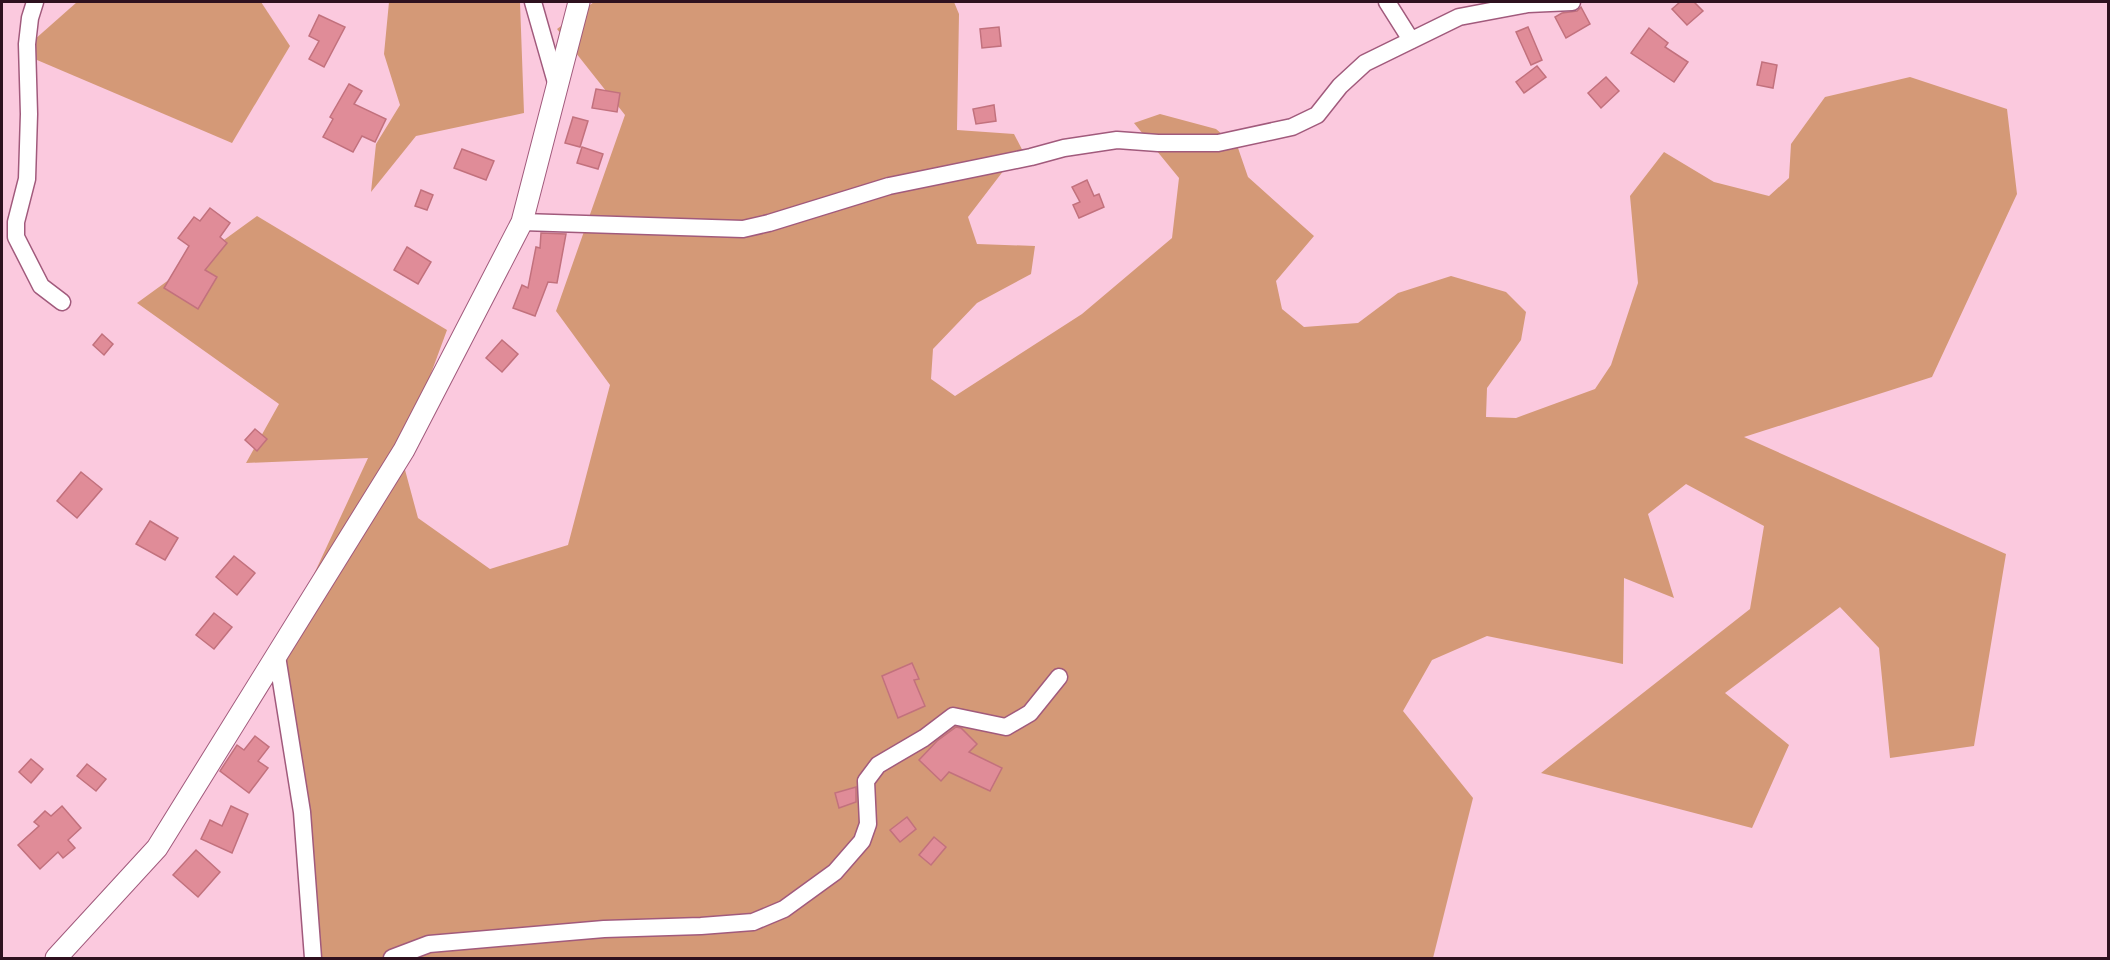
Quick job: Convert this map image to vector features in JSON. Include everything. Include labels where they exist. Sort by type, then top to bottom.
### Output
[{"type":"street","points":[[35,2],[30,18],[27,44],[29,114],[27,179],[16,222],[16,237],[36,279],[62,302]]},
{"type":"street","points":[[533,2],[556,86]]},
{"type":"street","points":[[56,958],[157,848],[404,450],[522,222],[579,2]]},
{"type":"street","points":[[1387,2],[1411,40]]},
{"type":"street","points":[[522,222],[743,229],[889,186],[1064,148],[1117,140],[1158,143],[1218,142],[1292,127],[1317,115],[1340,86],[1365,63],[1459,17],[1528,4],[1572,2]]},
{"type":"street","points":[[277,656],[302,812],[313,958]]},
{"type":"street","points":[[392,958],[429,944],[592,929],[753,922],[784,909],[835,872],[862,841],[868,824],[866,781],[878,765],[924,738],[953,716],[1006,728],[1030,713],[1059,677]]},
{"type":"shaded area","points":[[77,2],[261,2],[290,46],[232,143],[37,60],[25,48]]},
{"type":"shaded area","points":[[389,2],[520,2],[524,113],[416,136],[371,192],[376,144],[400,105],[384,54]]},
{"type":"shaded area","points":[[594,2],[954,2],[959,14],[957,130],[1014,134],[1028,161],[1004,170],[968,217],[977,244],[1035,246],[1031,274],[977,303],[933,349],[931,379],[955,396],[1082,314],[1172,238],[1179,178],[1134,123],[1160,114],[1216,129],[1238,148],[1248,177],[1314,236],[1276,281],[1282,309],[1304,327],[1358,323],[1398,293],[1451,276],[1506,292],[1526,312],[1521,340],[1487,388],[1486,417],[1516,418],[1595,389],[1611,365],[1638,283],[1630,196],[1664,152],[1714,182],[1769,196],[1789,178],[1791,144],[1825,97],[1910,77],[2007,109],[2017,194],[1932,377],[1744,437],[2006,554],[1974,746],[1890,758],[1879,648],[1840,607],[1725,693],[1789,745],[1752,828],[1541,773],[1750,609],[1764,526],[1686,484],[1648,514],[1674,598],[1624,578],[1623,664],[1487,636],[1432,660],[1403,711],[1473,798],[1433,958],[310,958],[299,816],[274,660],[368,458],[246,463],[279,404],[137,303],[257,216],[447,330],[401,455],[418,518],[490,569],[568,545],[610,385],[556,311],[625,115],[557,29]]},
{"type":"building","points":[[1680,2],[1694,2],[1703,11],[1687,25],[1672,9]]},
{"type":"building","points":[[1581,7],[1590,24],[1566,38],[1555,17],[1562,13],[1577,11]]},
{"type":"building","points":[[319,15],[345,27],[324,67],[309,59],[319,41],[309,36]]},
{"type":"building","points":[[999,27],[1001,46],[982,48],[980,29]]},
{"type":"building","points":[[1528,27],[1542,60],[1531,65],[1516,32]]},
{"type":"building","points":[[1649,28],[1668,43],[1665,47],[1688,62],[1674,82],[1631,53]]},
{"type":"building","points":[[1762,62],[1777,65],[1773,88],[1757,85]]},
{"type":"building","points":[[1537,66],[1546,77],[1524,93],[1516,82]]},
{"type":"building","points":[[1606,77],[1619,91],[1601,108],[1588,93]]},
{"type":"building","points":[[349,84],[362,91],[354,104],[386,119],[375,142],[362,136],[353,152],[323,137],[333,119],[330,117]]},
{"type":"building","points":[[596,89],[620,93],[617,112],[592,108]]},
{"type":"building","points":[[994,105],[996,121],[976,124],[973,109]]},
{"type":"building","points":[[573,117],[588,121],[580,147],[565,143]]},
{"type":"building","points":[[582,147],[603,154],[598,169],[577,163]]},
{"type":"building","points":[[462,149],[494,161],[486,180],[454,168]]},
{"type":"building","points":[[1087,180],[1094,196],[1099,194],[1104,207],[1079,218],[1073,205],[1080,202],[1072,187]]},
{"type":"building","points":[[421,190],[433,195],[427,210],[415,206]]},
{"type":"building","points":[[210,208],[230,223],[220,237],[227,243],[205,270],[217,277],[198,309],[164,288],[189,246],[178,238],[194,217],[200,221]]},
{"type":"building","points":[[541,233],[566,234],[557,283],[548,282],[535,316],[513,308],[522,285],[528,288],[536,247],[540,248]]},
{"type":"building","points":[[407,247],[431,262],[418,284],[394,270]]},
{"type":"building","points":[[102,334],[113,344],[104,355],[93,345]]},
{"type":"building","points":[[502,340],[518,354],[502,372],[486,358]]},
{"type":"building","points":[[255,429],[267,439],[257,451],[245,440]]},
{"type":"building","points":[[81,472],[102,489],[77,518],[57,501]]},
{"type":"building","points":[[150,521],[178,538],[165,560],[136,544]]},
{"type":"building","points":[[234,556],[255,573],[237,595],[216,577]]},
{"type":"building","points":[[214,613],[232,627],[214,649],[196,635]]},
{"type":"building","points":[[912,663],[919,679],[914,680],[925,706],[898,718],[882,676]]},
{"type":"building","points":[[956,727],[961,728],[977,744],[969,752],[1002,768],[990,791],[949,772],[941,781],[919,760],[937,741]]},
{"type":"building","points":[[255,736],[269,747],[258,761],[268,768],[249,793],[220,771],[237,745],[244,750]]},
{"type":"building","points":[[31,759],[43,769],[31,783],[19,772]]},
{"type":"building","points":[[87,764],[106,779],[96,791],[77,776]]},
{"type":"building","points":[[856,787],[856,802],[839,808],[835,793]]},
{"type":"building","points":[[62,806],[81,828],[68,840],[75,848],[63,858],[58,852],[40,869],[18,845],[39,826],[34,822],[45,811],[51,816]]},
{"type":"building","points":[[231,806],[248,814],[232,853],[201,839],[210,820],[222,826]]},
{"type":"building","points":[[907,817],[916,829],[900,842],[890,830]]},
{"type":"building","points":[[934,837],[946,847],[931,865],[919,855]]},
{"type":"building","points":[[196,850],[220,872],[198,897],[173,875]]}]
